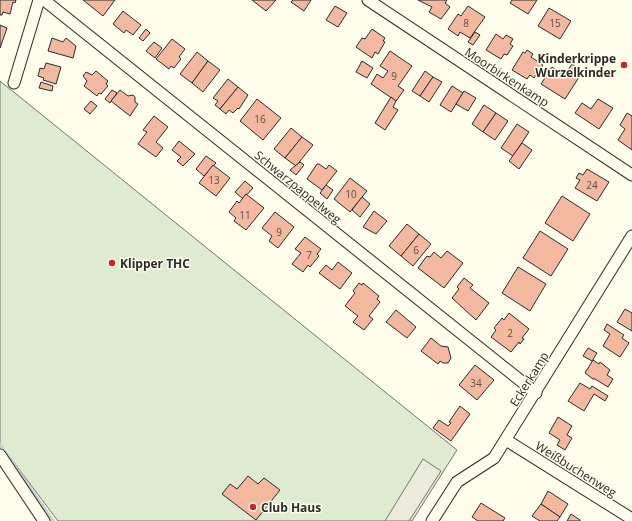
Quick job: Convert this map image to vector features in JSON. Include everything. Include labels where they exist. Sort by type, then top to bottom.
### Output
[{"type":"street","points":[[14,83],[39,0]]},
{"type":"street","name":"Schwarzpappelweg","points":[[44,0],[536,393]]},
{"type":"street","name":"Moorbirkenkamp","points":[[368,0],[632,175]]},
{"type":"street","name":"Eckerkamp","points":[[432,521],[457,482],[494,458],[536,393],[632,236]]},
{"type":"street","name":"Weißbuchenweg","points":[[506,440],[632,520]]},
{"type":"street","points":[[0,455],[44,521]]},
{"type":"green space","name":"Klipper THC","points":[[0,81],[457,450],[412,521],[58,521],[0,444]]},
{"type":"shaded area","points":[[423,459],[441,471],[409,521],[385,521]]},
{"type":"building","points":[[0,0],[16,0],[15,3],[13,2],[10,14],[3,12],[2,15],[0,15]]},
{"type":"building","points":[[83,0],[115,0],[103,16]]},
{"type":"building","points":[[252,0],[276,0],[266,11]]},
{"type":"building","points":[[293,0],[311,0],[304,11],[291,2]]},
{"type":"building","points":[[418,0],[447,0],[445,3],[450,7],[441,19],[429,12],[432,7]]},
{"type":"building","points":[[512,0],[537,0],[528,14],[510,3]]},
{"type":"building","points":[[335,6],[347,13],[338,27],[326,20]]},
{"type":"building","points":[[468,6],[485,17],[470,38],[460,32],[458,36],[448,29],[458,14],[461,16]]},
{"type":"building","points":[[549,8],[571,21],[560,39],[538,26]]},
{"type":"building","points":[[123,11],[141,25],[133,35],[126,30],[124,33],[113,24]]},
{"type":"building","points":[[0,25],[7,28],[0,48]]},
{"type":"building","points":[[146,29],[150,33],[143,41],[139,38]]},
{"type":"building","points":[[372,29],[385,38],[383,41],[385,42],[378,54],[375,52],[372,58],[356,47],[362,38],[365,39]]},
{"type":"building","points":[[475,32],[480,35],[473,45],[468,42]]},
{"type":"building","points":[[496,34],[503,39],[506,35],[513,39],[510,44],[513,46],[507,55],[504,54],[501,59],[486,50]]},
{"type":"building","points":[[52,38],[63,42],[66,38],[76,46],[73,58],[48,51]]},
{"type":"building","points":[[172,39],[185,49],[179,57],[181,59],[174,68],[171,66],[169,69],[156,59]]},
{"type":"building","points":[[154,42],[162,48],[155,58],[146,51]]},
{"type":"building","points":[[527,50],[533,54],[531,57],[543,65],[534,78],[530,75],[527,79],[512,70],[523,52],[525,53]]},
{"type":"building","points":[[390,51],[412,66],[398,86],[404,90],[396,101],[371,84],[377,74],[383,78],[388,71],[380,66]]},
{"type":"building","points":[[197,52],[208,61],[192,83],[180,74]]},
{"type":"building","points":[[208,61],[220,70],[203,92],[192,83]]},
{"type":"building","points":[[362,61],[373,68],[367,78],[356,72]]},
{"type":"building","points":[[46,63],[61,67],[56,84],[43,80],[44,78],[38,76],[40,68],[44,69]]},
{"type":"building","points":[[572,64],[583,71],[565,99],[541,84],[552,67],[564,76]]},
{"type":"building","points":[[96,71],[108,81],[106,84],[108,86],[101,94],[99,93],[97,96],[84,86],[87,81],[83,76],[86,72],[92,75]]},
{"type":"building","points":[[425,71],[433,77],[420,96],[412,91]]},
{"type":"building","points":[[433,77],[442,82],[429,102],[420,96]]},
{"type":"building","points":[[228,79],[238,87],[220,109],[215,105],[218,101],[213,98]]},
{"type":"building","points":[[41,82],[53,86],[52,91],[39,88]]},
{"type":"building","points":[[452,86],[463,93],[451,112],[440,105]]},
{"type":"building","points":[[238,87],[248,95],[239,109],[238,108],[233,113],[229,110],[226,114],[220,109]]},
{"type":"building","points":[[112,90],[117,93],[110,103],[105,99]]},
{"type":"building","points":[[120,90],[128,96],[133,95],[135,97],[135,102],[138,104],[130,116],[111,101]]},
{"type":"building","points":[[464,91],[476,98],[468,111],[456,104]]},
{"type":"building","points":[[391,97],[396,101],[393,107],[398,110],[385,130],[375,123]]},
{"type":"building","points":[[257,99],[281,118],[263,140],[240,121]]},
{"type":"building","points":[[598,99],[613,108],[599,129],[575,113],[582,103],[591,109]]},
{"type":"building","points":[[91,101],[97,106],[90,114],[84,109]]},
{"type":"building","points":[[484,105],[496,113],[483,132],[472,124]]},
{"type":"building","points":[[496,113],[508,121],[495,140],[483,132]]},
{"type":"building","points":[[627,113],[632,116],[632,150],[618,140],[625,129],[620,125]]},
{"type":"building","points":[[154,116],[168,127],[156,142],[163,148],[156,157],[138,144],[147,132],[143,130]]},
{"type":"building","points":[[517,124],[529,132],[513,156],[501,148]]},
{"type":"building","points":[[291,128],[302,137],[285,158],[274,149]]},
{"type":"building","points":[[302,137],[313,145],[296,166],[285,158]]},
{"type":"building","points":[[179,141],[195,154],[183,166],[177,161],[181,157],[172,150]]},
{"type":"building","points":[[522,143],[532,150],[519,169],[509,161]]},
{"type":"building","points":[[206,156],[216,163],[204,176],[196,169]]},
{"type":"building","points":[[300,162],[304,165],[296,175],[290,170]]},
{"type":"building","points":[[317,164],[326,169],[329,165],[337,171],[322,190],[307,179]]},
{"type":"building","points":[[213,165],[230,178],[216,196],[199,183]]},
{"type":"building","points":[[587,169],[609,182],[597,201],[575,188],[580,180],[576,178],[579,173],[583,175]]},
{"type":"building","points":[[350,178],[367,191],[350,212],[334,199]]},
{"type":"building","points":[[245,181],[253,188],[243,199],[235,192]]},
{"type":"building","points":[[326,185],[333,190],[327,199],[320,193]]},
{"type":"building","points":[[246,194],[264,208],[246,230],[234,221],[236,218],[229,212],[237,201],[239,203]]},
{"type":"building","points":[[562,196],[590,214],[573,241],[545,223]]},
{"type":"building","points":[[362,197],[370,204],[360,217],[352,210]]},
{"type":"building","points":[[374,211],[387,221],[376,234],[363,227]]},
{"type":"building","points":[[275,212],[294,227],[278,248],[269,241],[272,236],[262,228]]},
{"type":"building","points":[[407,224],[419,234],[401,256],[389,246]]},
{"type":"building","points":[[540,231],[568,249],[551,276],[523,258]]},
{"type":"building","points":[[419,234],[431,244],[413,266],[401,256]]},
{"type":"building","points":[[305,237],[321,249],[317,254],[319,256],[310,267],[308,265],[303,272],[292,264],[301,253],[295,249]]},
{"type":"building","points":[[447,251],[463,263],[444,288],[418,268],[427,256],[430,257],[434,252],[441,258]]},
{"type":"building","points":[[338,262],[352,273],[340,289],[319,273],[326,265],[332,270]]},
{"type":"building","points":[[518,267],[546,284],[530,311],[502,293]]},
{"type":"building","points":[[464,278],[473,285],[470,288],[489,303],[476,320],[452,298],[459,289],[457,287]]},
{"type":"building","points":[[359,283],[362,285],[363,283],[379,296],[377,299],[380,302],[369,316],[373,319],[364,330],[353,322],[358,316],[345,306],[355,293],[353,291]]},
{"type":"building","points":[[625,309],[632,313],[632,331],[617,322]]},
{"type":"building","points":[[396,310],[416,327],[407,338],[386,322]]},
{"type":"building","points":[[509,313],[529,329],[522,338],[524,339],[520,344],[519,342],[511,352],[491,337],[496,330],[494,328],[502,318],[504,320]]},
{"type":"building","points":[[607,324],[624,335],[622,338],[629,343],[620,357],[603,346],[610,334],[604,330]]},
{"type":"building","points":[[431,338],[441,346],[448,347],[451,358],[448,363],[443,363],[440,361],[438,364],[421,351]]},
{"type":"building","points":[[588,348],[597,353],[592,361],[583,356]]},
{"type":"building","points":[[593,360],[599,364],[600,362],[610,370],[607,375],[613,379],[608,387],[585,373]]},
{"type":"building","points":[[475,365],[494,380],[477,400],[459,385]]},
{"type":"building","points":[[580,383],[590,389],[592,386],[608,396],[605,401],[594,394],[584,411],[568,401]]},
{"type":"building","points":[[460,406],[470,414],[451,441],[433,428],[439,420],[448,426],[451,423],[449,422]]},
{"type":"building","points":[[558,417],[572,426],[567,435],[572,438],[565,450],[557,445],[560,440],[549,433]]},
{"type":"building","name":"Club Haus","points":[[248,476],[258,484],[264,478],[280,490],[256,520],[222,494],[230,484],[237,489]]},
{"type":"building","points":[[548,491],[568,504],[560,517],[541,504]]},
{"type":"building","points":[[481,503],[505,518],[503,521],[478,521],[472,517]]},
{"type":"building","points":[[541,504],[560,517],[557,521],[540,521],[532,516]]},
{"type":"building","points":[[571,514],[580,520],[580,521],[567,521]]},
{"type":"waterway","points":[[0,445],[53,521]]},
{"type":"place","name":"Kinderkrippe Wurzelkinder","points":[[624,65]]},
{"type":"place","name":"Klipper THC","points":[[112,263]]},
{"type":"place","name":"Club Haus","points":[[253,507]]}]
